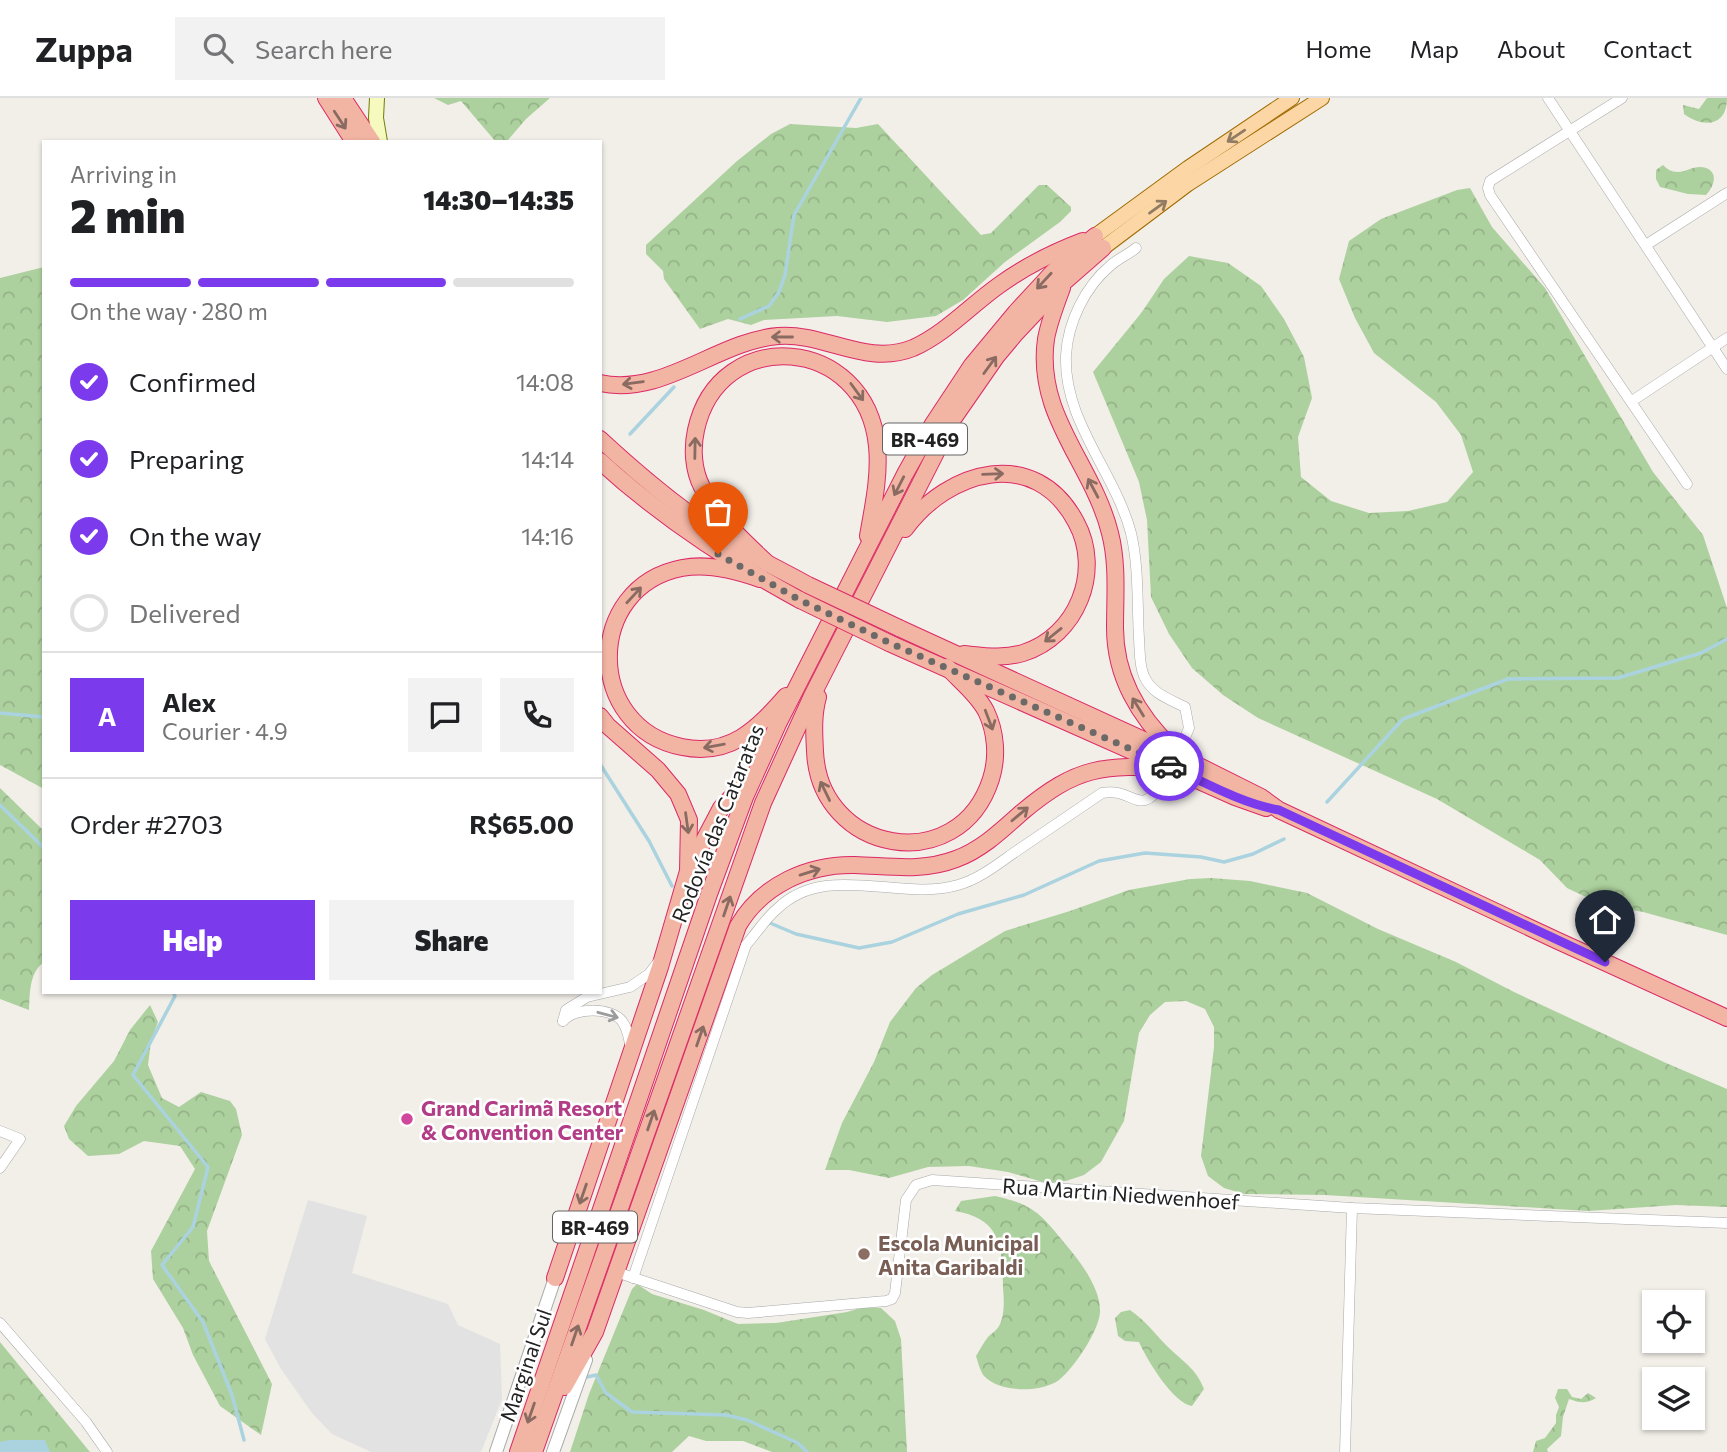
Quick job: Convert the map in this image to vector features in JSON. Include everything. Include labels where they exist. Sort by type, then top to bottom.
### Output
[{"type":"highway","points":[[326,98],[353,140]]},
{"type":"highway","points":[[343,98],[371,140]]},
{"type":"highway","points":[[602,383],[634,384],[665,377],[762,338],[780,335],[805,338],[864,354],[897,353],[915,347],[939,333],[1000,284],[1061,250],[1099,242]]},
{"type":"highway","name":"Rodovía das Cataratas","points":[[534,1452],[763,803],[827,664],[953,419],[996,357],[1099,242]]},
{"type":"highway","name":"Rodovía das Cataratas","points":[[518,1452],[709,894],[745,797],[803,675],[922,444],[972,365],[1053,272],[1099,242]]},
{"type":"highway","points":[[1063,284],[1045,348],[1046,375],[1052,404],[1064,435],[1096,493],[1107,522],[1116,571],[1116,645],[1126,684],[1147,722],[1179,763]]},
{"type":"highway","points":[[764,571],[715,509],[698,476],[694,451],[700,414],[713,393],[740,368],[774,357],[809,359],[831,368],[849,382],[869,411],[876,435],[878,459],[875,494],[864,554]]},
{"type":"highway","points":[[602,441],[638,473],[727,540],[800,600],[890,643],[950,660],[1022,653],[1043,643],[1069,620],[1084,590],[1087,557],[1078,524],[1058,498],[1040,484],[1007,474],[984,474],[963,481],[933,498],[915,515],[872,577]]},
{"type":"highway","points":[[602,463],[687,532],[764,571],[808,585],[899,628],[950,660],[1261,797],[1279,810],[1727,1018]]},
{"type":"highway","points":[[764,571],[696,567],[673,570],[642,587],[619,615],[611,637],[608,660],[616,695],[628,715],[655,737],[688,748],[711,748],[733,742],[762,723],[803,675]]},
{"type":"highway","points":[[827,664],[815,709],[815,760],[821,785],[834,807],[852,825],[874,837],[911,842],[936,837],[958,825],[984,797],[993,773],[995,747],[990,722],[979,699],[950,660]]},
{"type":"highway","points":[[602,718],[658,770],[678,794],[689,820],[688,871]]},
{"type":"highway","points":[[544,1422],[596,1332],[738,926],[748,909],[761,896],[787,880],[829,867],[856,865],[917,868],[946,863],[979,848],[1051,790],[1072,778],[1110,767],[1179,763]]},
{"type":"highway","points":[[555,1278],[665,953],[688,871],[721,808],[757,771]]},
{"type":"highway","points":[[555,1278],[600,1214]]},
{"type":"main road","points":[[377,98],[376,118],[380,140]]},
{"type":"main road","points":[[1099,242],[1188,168],[1292,98]]},
{"type":"main road","points":[[1099,242],[1322,98]]},
{"type":"street","points":[[1548,98],[1727,369]]},
{"type":"street","points":[[1622,98],[1490,181],[1488,188],[1490,195],[1687,484]]},
{"type":"street","points":[[1646,245],[1727,193]]},
{"type":"street","points":[[1136,248],[1112,264],[1084,297],[1074,320],[1066,352],[1067,368],[1074,409],[1119,500],[1132,536],[1142,670],[1152,690],[1185,707],[1189,727],[1184,740]]},
{"type":"street","points":[[1632,401],[1727,338]]},
{"type":"street","points":[[633,1278],[746,945],[776,909],[801,893],[823,887],[847,885],[930,889],[959,885],[986,872],[1102,793],[1122,793],[1137,801],[1146,801],[1154,797],[1166,782]]},
{"type":"street","points":[[602,993],[630,987],[649,974],[665,953]]},
{"type":"street","points":[[597,994],[587,996],[566,1010],[563,1021],[567,1016],[581,1012],[611,1013],[621,1019],[627,1030],[632,1052]]},
{"type":"street","points":[[0,1131],[20,1139],[0,1168]]},
{"type":"street","name":"Rua Martin Niedwenhoef","points":[[616,1272],[737,1312],[886,1301],[895,1293],[905,1200],[916,1185],[932,1180],[1352,1208],[1727,1223]]},
{"type":"street","points":[[1345,1452],[1352,1208]]},
{"type":"street","name":"Marginal Sul","points":[[496,1452],[555,1278]]},
{"type":"street","points":[[0,1323],[86,1422],[107,1452]]},
{"type":"street","points":[[553,1452],[596,1332]]},
{"type":"green space","points":[[434,98],[550,98],[526,119],[508,140],[494,140],[461,101],[448,105]]},
{"type":"green space","points":[[1707,98],[1727,98],[1723,115],[1718,119],[1706,123],[1684,114],[1683,105],[1699,109]]},
{"type":"green space","points":[[790,124],[856,128],[878,124],[981,235],[991,233],[1039,185],[1047,185],[1071,207],[1071,211],[1005,262],[963,300],[936,316],[887,322],[837,316],[764,320],[751,325],[728,319],[700,329],[664,279],[663,271],[646,254],[646,245],[737,161],[771,134]]},
{"type":"green space","points":[[1663,165],[1676,172],[1697,167],[1706,168],[1713,174],[1714,182],[1706,195],[1660,187],[1656,170]]},
{"type":"green space","points":[[1470,188],[1492,227],[1545,288],[1653,472],[1703,535],[1727,608],[1727,935],[1643,912],[1603,905],[1567,888],[1540,860],[1437,799],[1258,718],[1223,695],[1192,668],[1169,634],[1151,597],[1147,520],[1139,482],[1093,372],[1142,312],[1164,279],[1189,256],[1228,263],[1261,286],[1284,319],[1304,357],[1312,398],[1298,437],[1301,477],[1331,501],[1369,513],[1408,511],[1447,502],[1473,472],[1461,435],[1436,402],[1374,353],[1355,318],[1339,279],[1349,241],[1381,219],[1457,190]]},
{"type":"green space","points":[[42,268],[42,788],[0,765],[0,278]]},
{"type":"green space","points":[[0,788],[42,829],[42,964],[33,978],[29,1010],[0,999]]},
{"type":"green space","points":[[1211,878],[1250,881],[1307,893],[1378,929],[1456,962],[1514,992],[1727,1089],[1727,1207],[1676,1205],[1588,1211],[1325,1195],[1244,1194],[1224,1188],[1208,1176],[1201,1156],[1214,1027],[1205,1009],[1186,1001],[1165,1002],[1150,1015],[1139,1033],[1124,1121],[1101,1162],[1084,1175],[1066,1181],[1046,1183],[1008,1172],[969,1166],[928,1167],[889,1178],[849,1170],[825,1170],[842,1123],[874,1062],[890,1022],[916,988],[932,975],[1005,931],[1129,890]]},
{"type":"green space","points":[[150,1005],[158,1022],[151,1041],[148,1065],[162,1098],[179,1107],[201,1092],[230,1101],[236,1109],[242,1135],[207,1231],[209,1261],[272,1384],[261,1435],[220,1406],[193,1355],[183,1328],[153,1279],[151,1251],[195,1169],[180,1146],[144,1141],[119,1154],[88,1156],[69,1139],[64,1126],[76,1106],[114,1061],[130,1030]]},
{"type":"green space","points":[[995,1196],[1020,1203],[1044,1219],[1084,1268],[1097,1294],[1099,1320],[1091,1339],[1059,1380],[1042,1387],[1010,1388],[991,1382],[984,1376],[976,1356],[986,1339],[998,1327],[1002,1317],[1002,1260],[991,1228],[971,1215],[955,1211],[961,1201]]},
{"type":"green space","points":[[637,1284],[652,1294],[738,1324],[776,1323],[864,1307],[881,1308],[895,1321],[901,1339],[907,1452],[772,1452],[743,1441],[706,1441],[689,1436],[672,1452],[570,1452],[589,1394],[632,1289]]},
{"type":"green space","points":[[1130,1310],[1197,1376],[1204,1389],[1192,1406],[1169,1389],[1139,1342],[1125,1341],[1118,1336],[1115,1318],[1121,1312]]},
{"type":"green space","points":[[0,1342],[90,1452],[0,1452]]},
{"type":"green space","points":[[1558,1389],[1567,1389],[1572,1397],[1581,1399],[1588,1393],[1596,1398],[1583,1402],[1569,1399],[1561,1436],[1547,1449],[1548,1452],[1533,1452],[1536,1441],[1545,1438],[1556,1423],[1559,1407],[1555,1398]]},
{"type":"shaded area","points":[[308,1200],[367,1216],[352,1273],[448,1304],[458,1325],[500,1344],[502,1399],[481,1452],[371,1452],[332,1434],[312,1413],[281,1369],[265,1339]]},
{"type":"water","points":[[45,1440],[50,1452],[0,1452],[0,1442]]},
{"type":"waterway","points":[[740,319],[769,306],[779,292],[785,275],[794,215],[861,98]]},
{"type":"waterway","points":[[630,434],[674,387]]},
{"type":"waterway","points":[[1327,802],[1403,719],[1508,679],[1618,678],[1701,653],[1727,639]]},
{"type":"waterway","points":[[0,713],[42,717]]},
{"type":"waterway","points":[[602,767],[649,841],[672,886]]},
{"type":"waterway","points":[[0,805],[42,846]]},
{"type":"waterway","points":[[770,923],[796,934],[859,948],[892,942],[958,914],[1024,895],[1099,861],[1145,853],[1201,857],[1224,862],[1253,854],[1284,839]]},
{"type":"waterway","points":[[174,994],[133,1075],[208,1167],[193,1227],[162,1265],[203,1322],[232,1395],[244,1440]]},
{"type":"waterway","points":[[587,1377],[596,1375],[606,1393],[632,1412],[726,1415],[747,1420],[798,1443],[807,1452]]},
{"type":"way so far","points":[[718,554],[800,600],[890,643],[1169,766]]},
{"type":"place","name":"Grand Carimã Resort & Convention Center","points":[[407,1119]]},
{"type":"place","name":"Escola Municipal Anita Garibaldi","points":[[864,1254]]},
{"type":"route","points":[[1169,766],[1235,797],[1279,810],[1605,962]]}]
